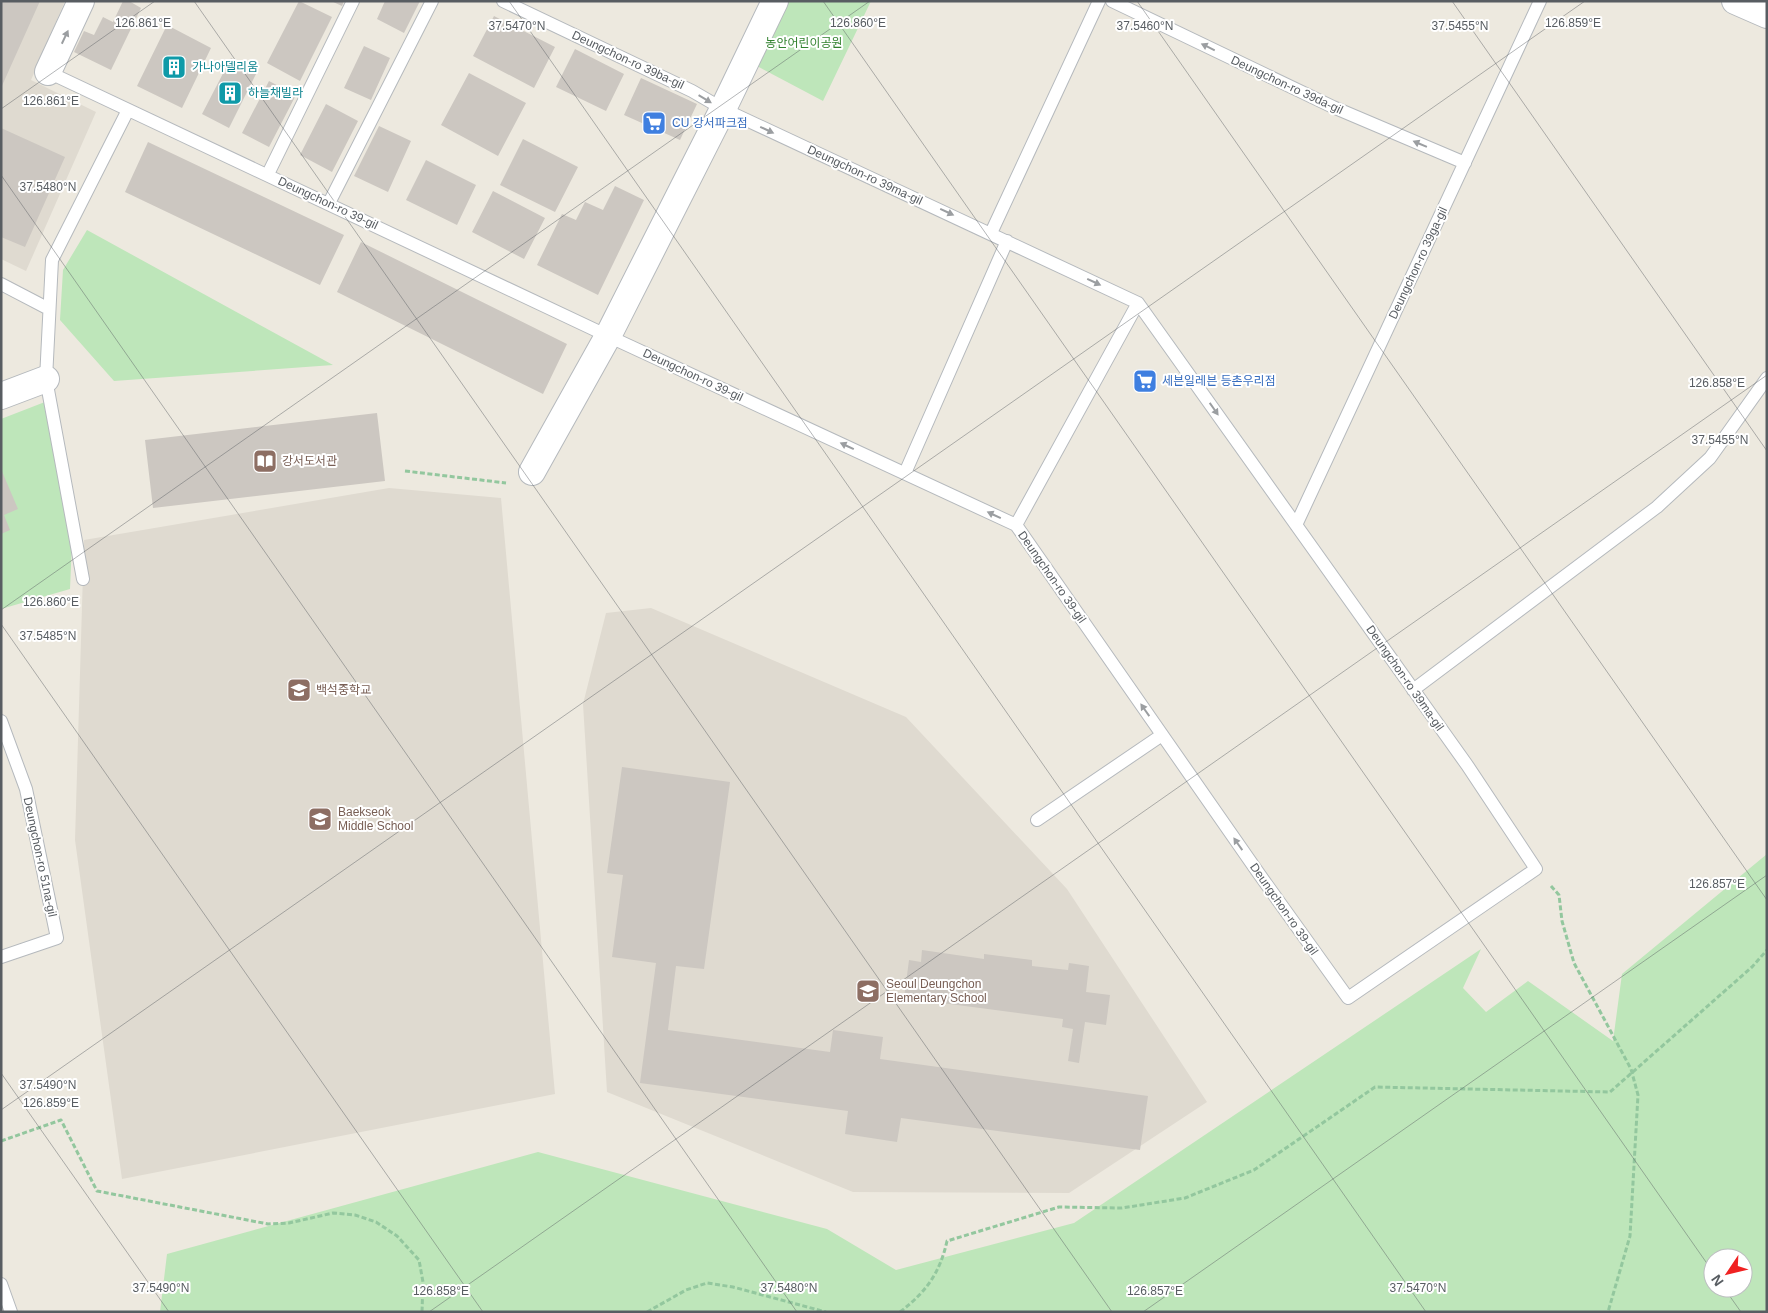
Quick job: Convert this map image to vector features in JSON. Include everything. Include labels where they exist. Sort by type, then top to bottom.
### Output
[{"type":"street","points":[[48,72],[81,1]]},
{"type":"street","points":[[532,472],[608,336],[723,109],[775,1]]},
{"type":"street","points":[[1735,1],[1767,15]]},
{"type":"street","points":[[1,396],[46,379]]},
{"type":"lane","points":[[268,174],[353,1]]},
{"type":"lane","points":[[329,203],[432,1]]},
{"type":"lane","name":"Deungchon-ro 39ba-gil","points":[[504,1],[683,87],[723,109]]},
{"type":"lane","points":[[991,233],[1100,1]]},
{"type":"lane","name":"Deungchon-ro 39da-gil","points":[[1112,1],[1333,107],[1464,163]]},
{"type":"lane","name":"Deungchon-ro 39ga-gil","points":[[1296,525],[1540,1]]},
{"type":"lane","name":"Deungchon-ro 39-gil","points":[[48,72],[268,174],[608,336],[1016,525],[1348,998],[1536,869]]},
{"type":"lane","name":"Deungchon-ro 39ma-gil","points":[[723,109],[1138,303],[1466,765],[1536,869]]},
{"type":"lane","points":[[83,579],[46,379],[52,260],[128,110]]},
{"type":"lane","points":[[905,473],[1008,241]]},
{"type":"lane","points":[[1,284],[50,309]]},
{"type":"lane","points":[[1016,525],[1138,303]]},
{"type":"lane","points":[[1413,690],[1657,507],[1710,458],[1767,378]]},
{"type":"lane","name":"Deungchon-ro 51na-gil","points":[[1,721],[26,788],[57,938],[1,958]]},
{"type":"lane","points":[[1037,820],[1162,735]]},
{"type":"lane","points":[[1,1284],[12,1312]]},
{"type":"path","points":[[404,470],[508,483]]},
{"type":"path","points":[[1536,869],[1559,895],[1562,922],[1574,963],[1631,1069],[1638,1095],[1630,1236],[1608,1312]]},
{"type":"path","points":[[900,1312],[925,1289],[937,1272],[947,1241],[1060,1207],[1122,1208],[1185,1198],[1254,1170],[1375,1087],[1610,1092],[1752,967],[1767,950]]},
{"type":"path","points":[[1,1141],[61,1120],[96,1191],[268,1224],[333,1213],[355,1215],[376,1222],[397,1236],[419,1260],[423,1282],[422,1312]]},
{"type":"path","points":[[647,1312],[686,1290],[707,1283],[733,1287],[826,1312]]},
{"type":"shaded area","points":[[1,1],[65,1],[31,80],[96,112],[26,271],[1,259]]},
{"type":"shaded area","name":"백석중학교","points":[[389,488],[501,498],[555,1094],[122,1179],[75,840],[84,540]]},
{"type":"shaded area","name":"Seoul Deungchon Elementary School","points":[[651,608],[906,717],[1067,889],[1207,1102],[1069,1193],[853,1192],[607,1092],[583,704],[606,613]]},
{"type":"green space","name":"농안어린이공원","points":[[767,1],[871,1],[823,101],[740,57]]},
{"type":"green space","points":[[87,230],[333,365],[114,381],[60,320],[63,270]]},
{"type":"green space","points":[[50,400],[72,542],[70,589],[1,609],[1,419]]},
{"type":"green space","points":[[1767,854],[1767,1312],[160,1312],[167,1254],[538,1152],[827,1229],[896,1270],[1074,1223],[1481,949],[1463,988],[1486,1012],[1528,981],[1613,1041],[1622,974]]},
{"type":"building","points":[[1,1],[40,1],[1,88]]},
{"type":"building","points":[[123,1],[129,1],[141,8],[111,70],[74,52],[84,31],[94,35],[103,17],[113,22]]},
{"type":"building","points":[[299,1],[332,17],[300,81],[267,63]]},
{"type":"building","points":[[331,1],[344,1],[342,6]]},
{"type":"building","points":[[385,1],[420,1],[404,33],[377,19]]},
{"type":"building","points":[[494,16],[555,47],[534,88],[473,56]]},
{"type":"building","name":"가나아델리움","points":[[167,25],[211,48],[182,108],[137,86]]},
{"type":"building","points":[[364,46],[390,58],[371,100],[344,88]]},
{"type":"building","points":[[575,49],[624,74],[606,111],[556,87]]},
{"type":"building","name":"하늘채빌라","points":[[231,58],[257,72],[229,128],[202,114]]},
{"type":"building","points":[[469,73],[526,103],[498,156],[441,125]]},
{"type":"building","points":[[641,78],[697,104],[680,140],[624,115]]},
{"type":"building","points":[[269,81],[296,95],[269,147],[242,133]]},
{"type":"building","points":[[326,104],[358,121],[332,172],[300,155]]},
{"type":"building","points":[[379,126],[411,141],[388,192],[354,176]]},
{"type":"building","points":[[1,128],[65,157],[25,247],[1,237]]},
{"type":"building","points":[[523,139],[578,167],[555,212],[500,185]]},
{"type":"building","points":[[148,142],[344,235],[320,285],[125,192]]},
{"type":"building","points":[[426,160],[476,185],[457,225],[406,200]]},
{"type":"building","points":[[615,186],[644,200],[598,295],[537,265],[562,214],[576,220],[585,202],[603,210]]},
{"type":"building","points":[[493,191],[545,218],[524,259],[472,232]]},
{"type":"building","points":[[361,242],[567,344],[543,394],[337,292]]},
{"type":"building","name":"강서도서관","points":[[377,413],[385,481],[153,508],[145,440]]},
{"type":"building","points":[[1,469],[18,509],[4,515],[10,530],[1,534]]},
{"type":"building","points":[[622,767],[730,782],[704,969],[676,966],[668,1030],[830,1052],[833,1030],[883,1037],[880,1059],[1148,1096],[1140,1150],[901,1118],[897,1142],[845,1134],[848,1111],[640,1083],[656,963],[612,957],[623,875],[607,873]]},
{"type":"building","points":[[922,950],[984,959],[984,954],[1032,960],[1032,966],[1068,970],[1069,963],[1089,966],[1086,992],[1110,995],[1106,1025],[1085,1022],[1079,1063],[1068,1061],[1073,1029],[1062,1027],[1063,1019],[904,998],[909,960],[921,962]]},
{"type":"place","name":"가나아델리움","points":[[174,67]]},
{"type":"place","name":"하늘채빌라","points":[[230,93]]},
{"type":"place","name":"CU 강서파크점","points":[[654,123]]},
{"type":"place","name":"세븐일레븐 등촌우리점","points":[[1145,381]]},
{"type":"place","name":"강서도서관","points":[[265,461]]},
{"type":"place","name":"백석중학교","points":[[299,690]]},
{"type":"place","name":"Baekseok Middle School","points":[[320,819]]},
{"type":"place","name":"Seoul Deungchon Elementary School","points":[[868,991]]}]
